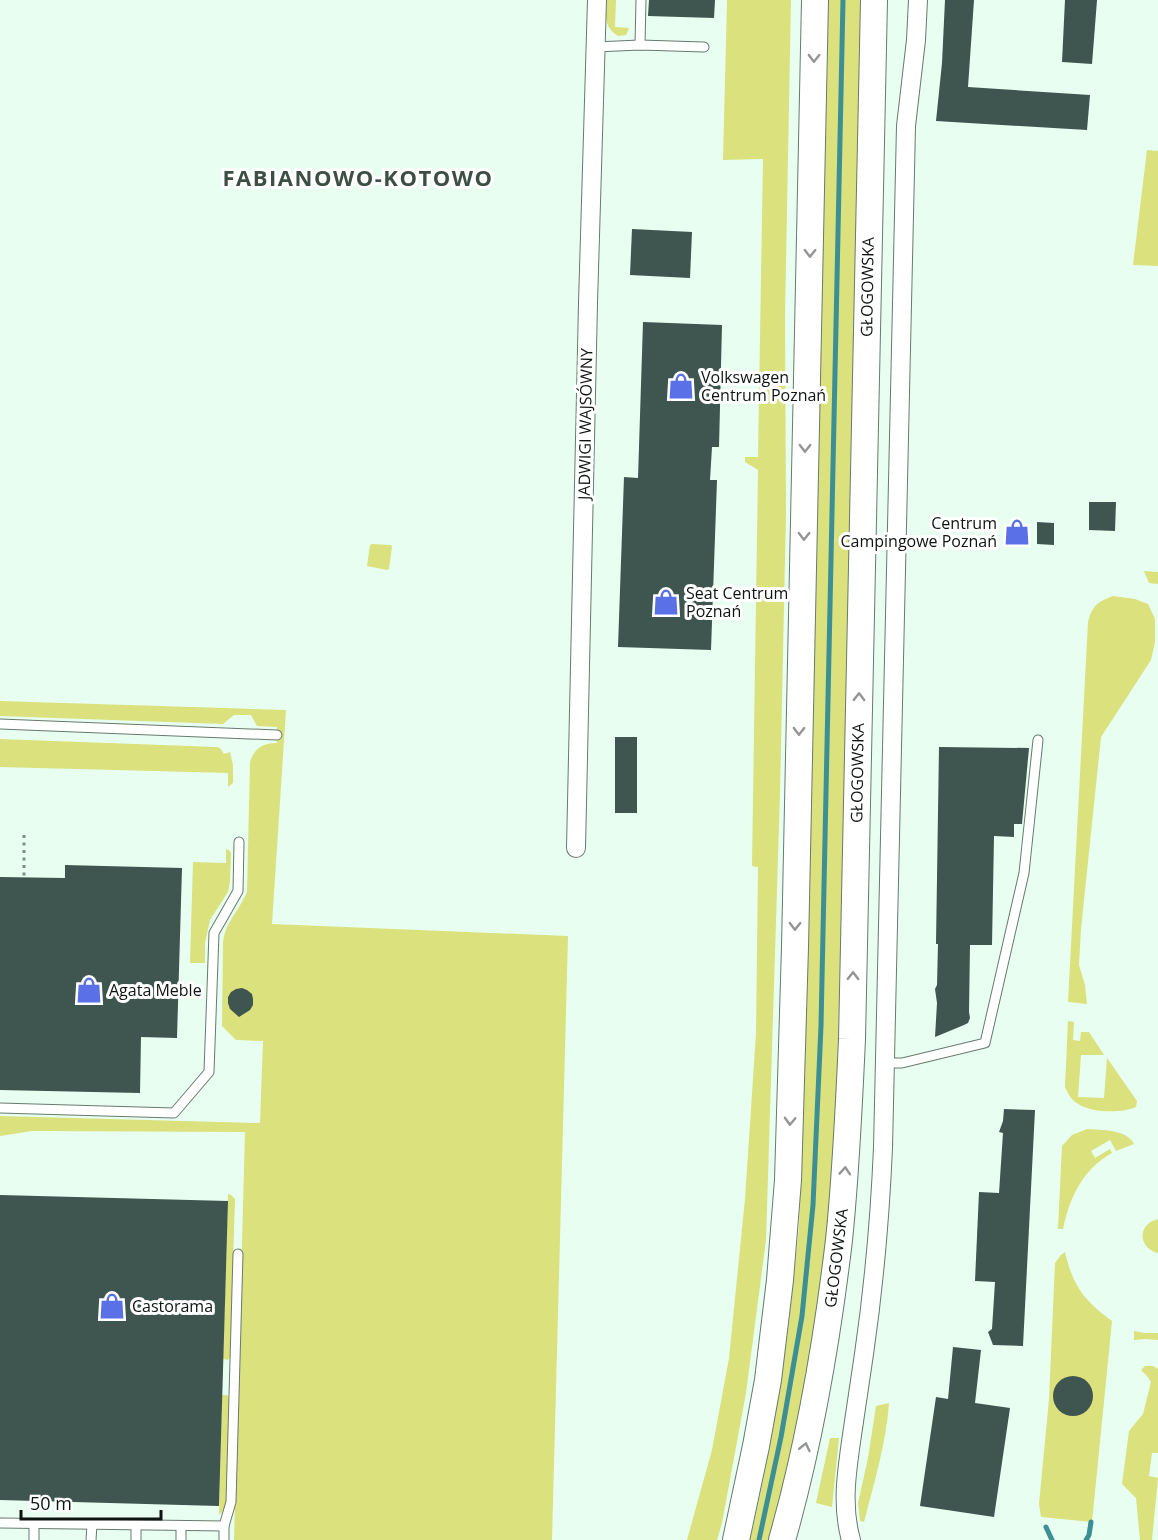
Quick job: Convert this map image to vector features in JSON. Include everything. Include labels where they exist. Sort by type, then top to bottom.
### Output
[{"type":"main road","points":[[736,1540],[768,1380],[780,1280],[789,1169],[815,0]]},
{"type":"main road","name":"GŁOGOWSKA","points":[[782,1540],[807,1439],[825,1339],[839,1239],[848,1118],[854,938],[874,0]]},
{"type":"street","name":"JADWIGI WAJSÓWNY","points":[[576,848],[597,0]]},
{"type":"street","points":[[851,1540],[846,1507],[846,1473],[877,1250],[884,1148],[906,126],[916,40],[918,0]]},
{"type":"lane","points":[[640,45],[641,0]]},
{"type":"lane","points":[[596,47],[640,45],[704,47]]},
{"type":"lane","points":[[0,724],[277,735]]},
{"type":"lane","points":[[885,1063],[902,1063],[985,1043],[1024,873],[1038,740]]},
{"type":"lane","points":[[0,1108],[174,1113],[208,1072],[214,933],[238,891],[239,842]]},
{"type":"lane","points":[[224,1540],[224,1526],[231,1502],[238,1254]]},
{"type":"lane","points":[[0,1523],[224,1526]]},
{"type":"lane","points":[[34,1524],[34,1540]]},
{"type":"lane","points":[[91,1540],[92,1525]]},
{"type":"lane","points":[[136,1525],[136,1540]]},
{"type":"lane","points":[[181,1526],[181,1540]]},
{"type":"path","points":[[24,836],[24,877]]},
{"type":"green space","points":[[607,0],[616,0],[615,27],[629,28],[626,35],[618,36],[610,28],[606,20]]},
{"type":"green space","points":[[727,0],[791,0],[785,316],[786,513],[780,794],[766,1240],[746,1393],[722,1523],[717,1540],[687,1540],[712,1450],[729,1358],[745,1199],[756,1033],[758,867],[752,866],[758,470],[745,462],[745,457],[758,457],[763,159],[723,160]]},
{"type":"green space","points":[[828,0],[861,0],[835,1124],[823,1266],[801,1404],[768,1540],[750,1540],[780,1385],[799,1226],[806,1016]]},
{"type":"green space","points":[[1147,150],[1158,151],[1158,266],[1133,265]]},
{"type":"green space","points":[[372,544],[391,545],[389,569],[367,566]]},
{"type":"green space","points":[[1144,571],[1158,572],[1158,584],[1149,583]]},
{"type":"green space","points":[[1113,596],[1135,599],[1148,604],[1155,619],[1155,642],[1151,660],[1101,737],[1079,965],[1085,985],[1087,1004],[1068,1002],[1088,622],[1096,605]]},
{"type":"green space","points":[[0,701],[286,710],[272,924],[568,936],[552,1540],[234,1540],[245,1132],[32,1131],[0,1136],[0,1116],[260,1123],[263,1041],[236,1040],[222,1026],[223,943],[229,923],[247,892],[250,762],[259,748],[277,743],[277,727],[257,726],[251,715],[234,715],[223,724],[0,716]]},
{"type":"green space","points":[[0,739],[216,747],[220,748],[224,754],[230,752],[233,783],[228,787],[228,773],[0,767]]},
{"type":"green space","points":[[226,849],[231,853],[228,892],[210,920],[205,943],[205,963],[190,963],[193,862],[226,863]]},
{"type":"green space","points":[[1068,1021],[1074,1022],[1073,1040],[1080,1041],[1081,1032],[1089,1032],[1104,1055],[1081,1055],[1078,1097],[1104,1098],[1107,1058],[1137,1101],[1136,1107],[1100,1111],[1086,1108],[1071,1097],[1065,1087]]},
{"type":"green space","points":[[1087,1129],[1120,1133],[1126,1135],[1134,1144],[1116,1151],[1110,1140],[1091,1151],[1095,1158],[1110,1149],[1112,1153],[1085,1176],[1069,1206],[1063,1229],[1058,1229],[1062,1146],[1072,1135]]},
{"type":"green space","points":[[228,1194],[235,1199],[230,1357],[228,1360],[223,1359]]},
{"type":"green space","points":[[1158,1219],[1157,1253],[1150,1250],[1142,1235],[1147,1225]]},
{"type":"green space","points":[[1065,1252],[1072,1275],[1081,1292],[1094,1307],[1112,1321],[1092,1522],[1041,1517],[1039,1504],[1049,1399],[1055,1263]]},
{"type":"green space","points":[[1134,1331],[1158,1333],[1158,1340],[1134,1340]]},
{"type":"green space","points":[[1145,1366],[1158,1369],[1158,1453],[1152,1453],[1149,1476],[1158,1478],[1152,1540],[1140,1540],[1136,1498],[1122,1484],[1129,1431],[1143,1414],[1151,1382],[1141,1370]]},
{"type":"green space","points":[[222,1395],[227,1395],[229,1398],[227,1501],[219,1515]]},
{"type":"green space","points":[[889,1403],[876,1478],[864,1522],[860,1521],[858,1503],[876,1406]]},
{"type":"green space","points":[[830,1438],[839,1438],[832,1507],[816,1503]]},
{"type":"building","points":[[649,0],[715,0],[714,18],[648,16]]},
{"type":"building","points":[[945,0],[974,0],[968,87],[1090,95],[1087,130],[936,121]]},
{"type":"building","points":[[1065,0],[1097,0],[1092,64],[1062,62]]},
{"type":"building","points":[[632,229],[692,232],[690,278],[630,275]]},
{"type":"building","name":"Volkswagen Centrum Poznań","points":[[643,322],[722,325],[719,447],[712,447],[710,480],[717,480],[711,650],[618,647],[624,477],[638,478]]},
{"type":"building","points":[[1089,502],[1116,502],[1115,531],[1089,530]]},
{"type":"building","points":[[1037,522],[1054,523],[1054,545],[1037,544]]},
{"type":"building","points":[[615,737],[637,737],[637,813],[615,813]]},
{"type":"building","points":[[939,747],[1029,748],[1022,824],[1014,824],[1014,837],[994,836],[992,945],[970,945],[970,1018],[968,1023],[935,1037],[938,944],[936,944]]},
{"type":"building","name":"Agata Meble","points":[[65,865],[182,868],[177,1038],[141,1037],[140,1093],[0,1090],[0,877],[65,878]]},
{"type":"building","points":[[242,988],[252,994],[253,1005],[250,1010],[239,1017],[230,1009],[228,997],[231,992]]},
{"type":"building","points":[[1004,1109],[1035,1110],[1023,1346],[993,1345],[988,1332],[992,1329],[995,1282],[975,1281],[979,1192],[999,1193],[1003,1133],[999,1132]]},
{"type":"building","name":"Castorama","points":[[0,1195],[228,1201],[219,1506],[0,1500]]},
{"type":"building","points":[[953,1347],[981,1350],[975,1403],[1010,1408],[994,1517],[920,1506],[936,1397],[948,1399]]},
{"type":"building","points":[[1073,1376],[1081,1377],[1087,1382],[1092,1388],[1092,1404],[1087,1410],[1081,1415],[1073,1416],[1065,1415],[1059,1410],[1054,1404],[1053,1396],[1054,1388],[1059,1382],[1065,1377]]},
{"type":"waterway","points":[[759,1540],[781,1437],[802,1316],[813,1205],[821,1026],[843,0]]},
{"type":"waterway","points":[[1086,1540],[1091,1522]]},
{"type":"waterway","points":[[1046,1527],[1052,1540]]},
{"type":"place","name":"Volkswagen Centrum Poznań","points":[[681,386]]},
{"type":"place","name":"Centrum Campingowe Poznań","points":[[1017,532]]},
{"type":"place","name":"Seat Centrum Poznań","points":[[666,602]]},
{"type":"place","name":"Agata Meble","points":[[89,990]]},
{"type":"place","name":"Castorama","points":[[112,1306]]},
{"type":"district","name":"FABIANOWO-KOTOWO","points":[[358,177]]}]
